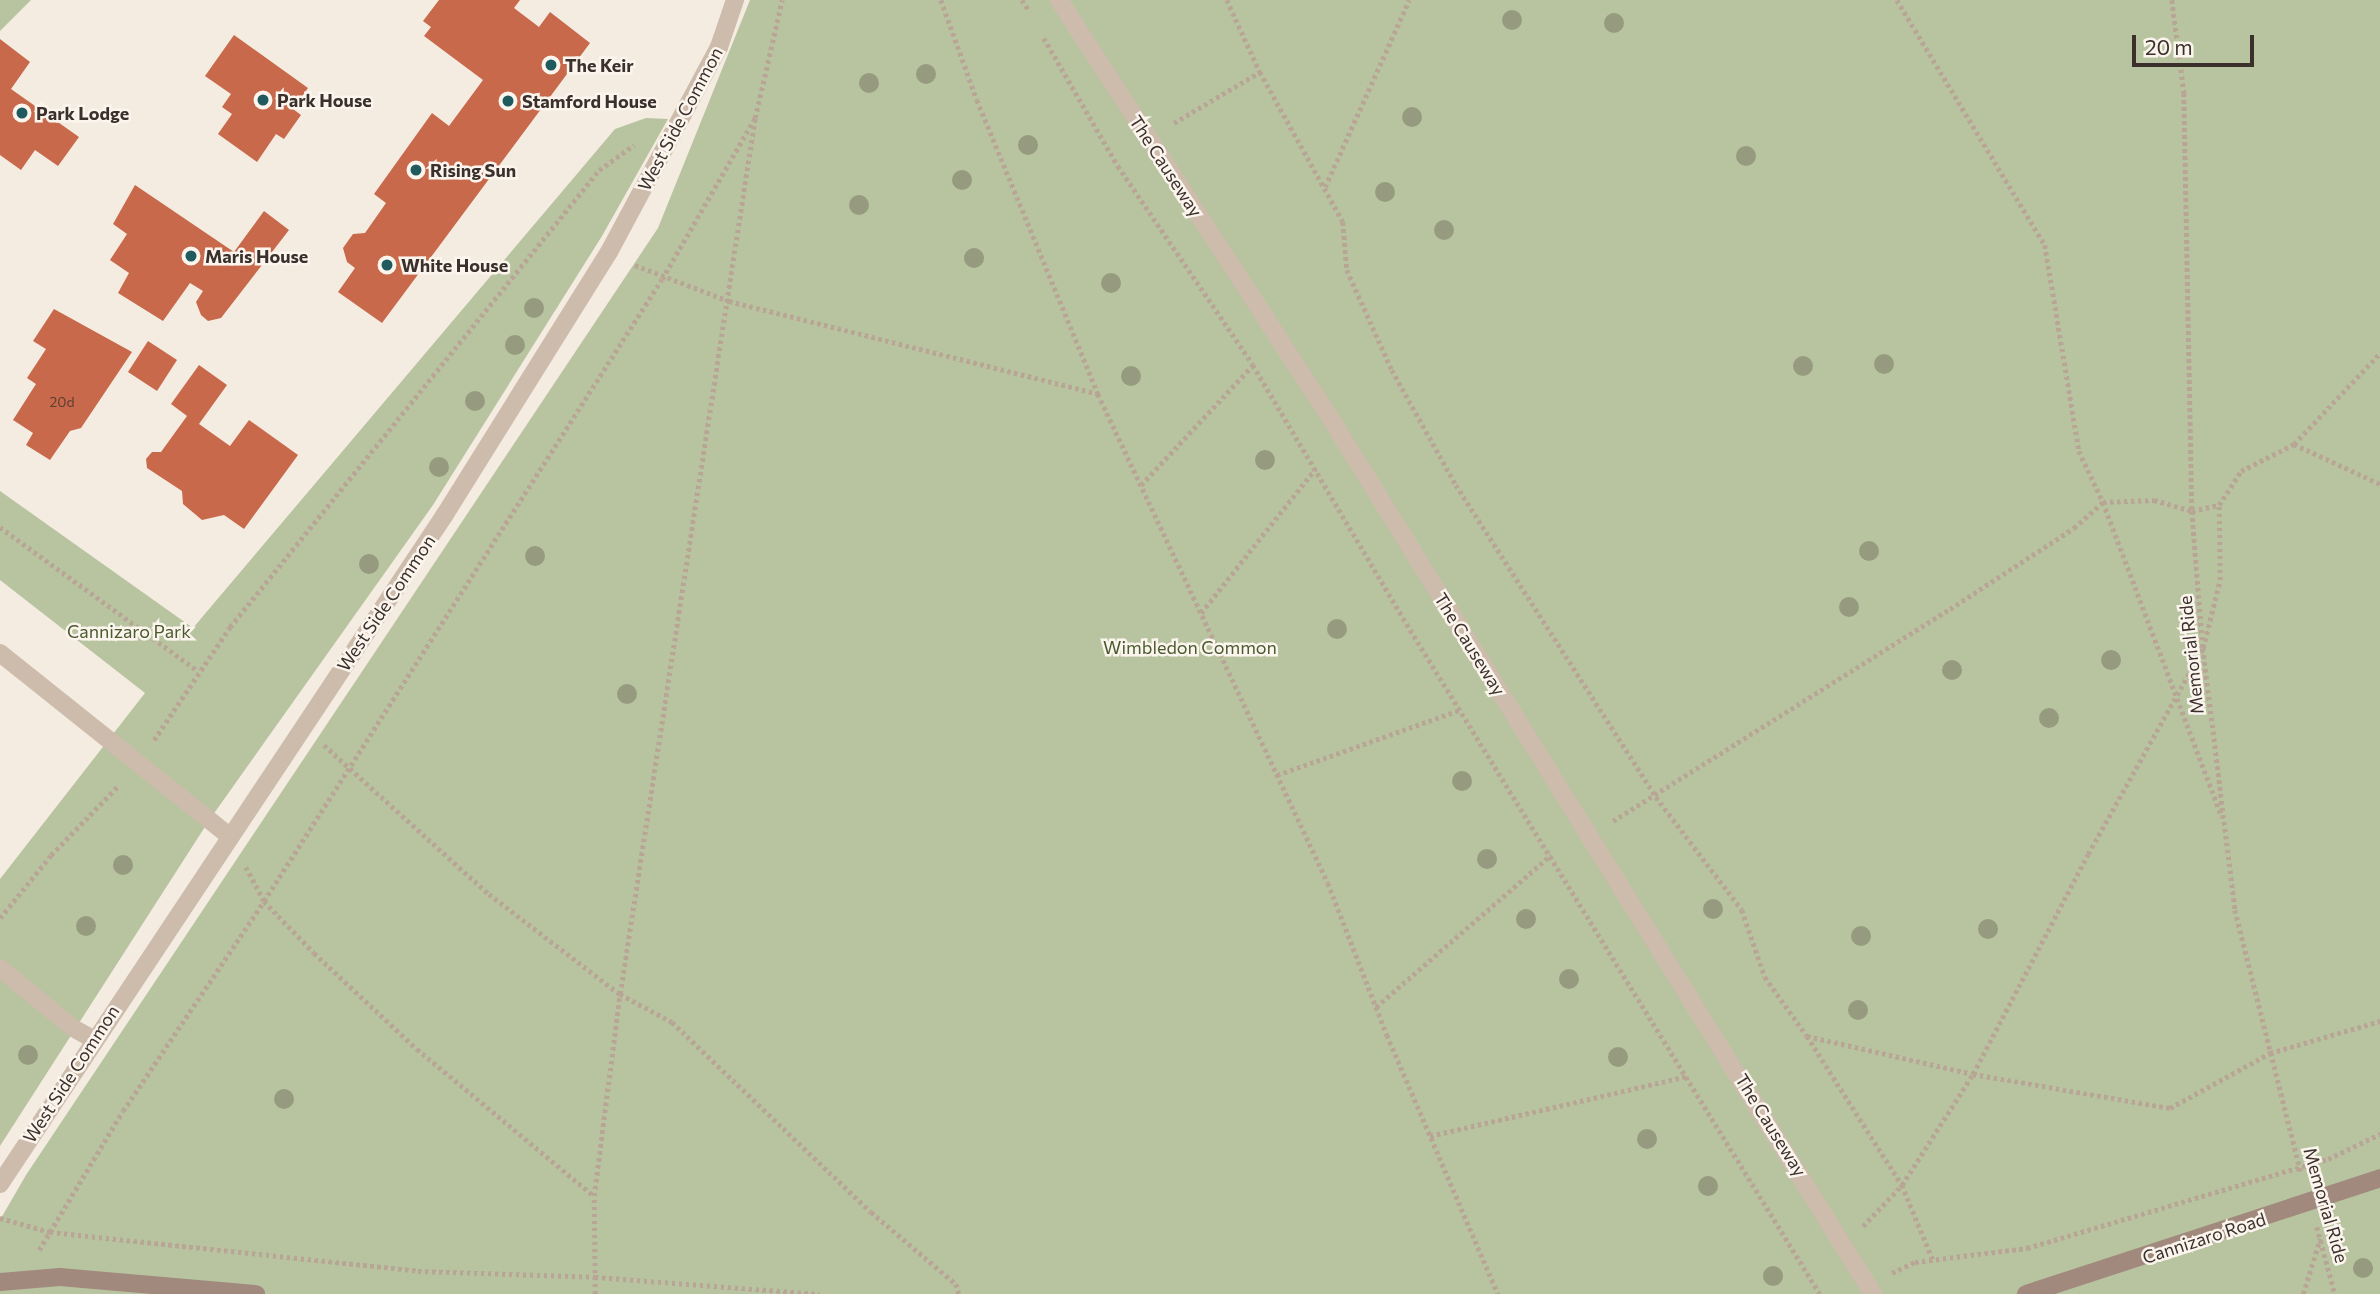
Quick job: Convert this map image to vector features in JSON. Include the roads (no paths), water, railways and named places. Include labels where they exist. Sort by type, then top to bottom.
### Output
[{"type":"main road","name":"Cannizaro Road","points":[[2026,1294],[2310,1204],[2380,1178]]},
{"type":"main road","points":[[0,1282],[60,1277],[256,1294]]},
{"type":"street","name":"West Side Common","points":[[0,1184],[93,1039],[444,516],[609,252],[719,47],[735,0]]},
{"type":"street","name":"The Causeway","points":[[1059,0],[1329,416],[1846,1244],[1871,1289]]},
{"type":"street","points":[[0,653],[229,836]]},
{"type":"street","points":[[0,968],[73,1028],[93,1039]]},
{"type":"place","name":"The Keir","points":[[551,65]]},
{"type":"place","name":"Park House","points":[[263,100]]},
{"type":"place","name":"Stamford House","points":[[508,101]]},
{"type":"place","name":"Park Lodge","points":[[22,113]]},
{"type":"place","name":"Rising Sun","points":[[416,170]]},
{"type":"place","name":"Maris House","points":[[191,256]]},
{"type":"place","name":"White House","points":[[387,265]]},
{"type":"park label","name":"Cannizaro Park","points":[[129,631]]},
{"type":"park label","name":"Wimbledon Common","points":[[1190,647]]}]
